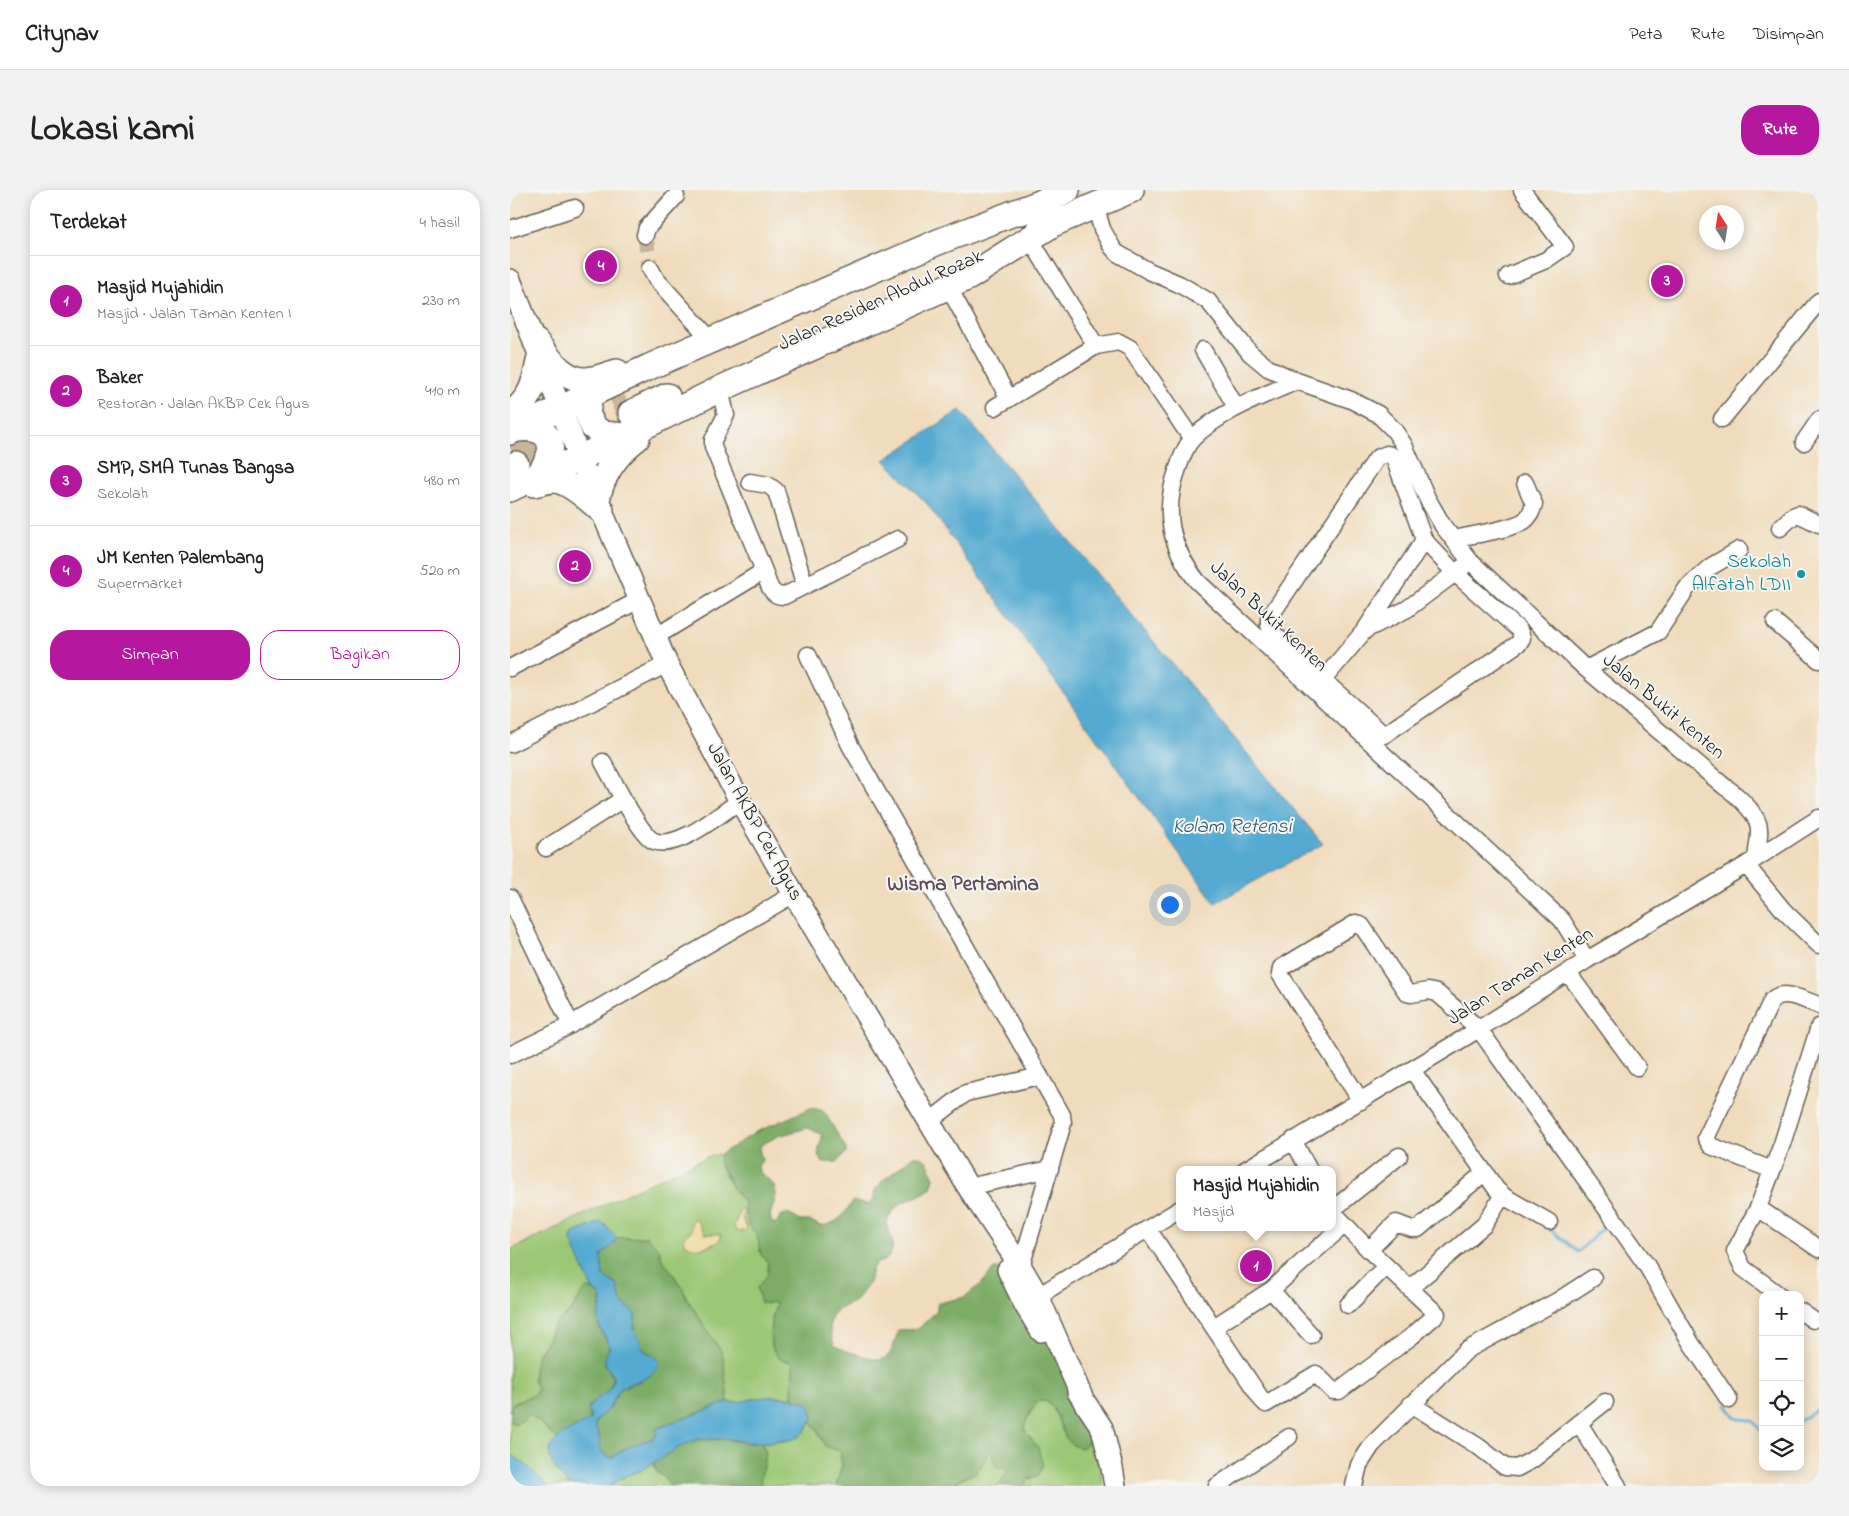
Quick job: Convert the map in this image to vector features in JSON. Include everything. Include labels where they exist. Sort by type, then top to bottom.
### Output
[{"type":"highway","name":"Jalan Residen Abdul Rozak","points":[[1050,195],[952,249],[657,378],[627,403],[1131,190]]},
{"type":"highway","points":[[513,426],[560,409],[649,367],[1050,195]]},
{"type":"highway","points":[[510,489],[539,475],[577,449],[624,436],[720,389],[969,277],[1053,224]]},
{"type":"highway","points":[[538,349],[561,371],[576,379],[588,380],[622,371],[649,367]]},
{"type":"highway","points":[[513,426],[537,378],[538,349]]},
{"type":"highway","points":[[590,396],[588,413],[592,427],[604,434],[624,436]]},
{"type":"highway","points":[[510,494],[549,480],[559,480],[599,505],[607,470],[613,461],[636,439],[677,409]]},
{"type":"highway","points":[[513,426],[537,428],[544,432],[548,439],[550,452],[539,475]]},
{"type":"main road","name":"Jalan AKBP Cek Agus","points":[[510,280],[599,505],[667,664],[740,800],[794,894],[968,1187],[1021,1266],[1038,1296],[1085,1404]]},
{"type":"main road","name":"Jalan AKBP Cek Agus","points":[[968,1187],[1025,1305],[1085,1404],[1102,1428],[1115,1486]]},
{"type":"street","points":[[1508,276],[1546,260],[1565,247],[1522,190]]},
{"type":"street","points":[[645,236],[647,228],[676,196]]},
{"type":"street","points":[[1095,205],[1102,230],[1117,252],[1149,271],[1179,284],[1208,300],[1250,353],[1268,368],[1297,381]]},
{"type":"street","points":[[510,229],[575,208]]},
{"type":"street","points":[[1030,239],[1096,346]]},
{"type":"street","points":[[650,268],[656,279],[712,341]]},
{"type":"street","points":[[948,286],[1002,403],[1096,346],[1119,342],[1130,348],[1192,439]]},
{"type":"street","points":[[1722,419],[1819,301]]},
{"type":"street","points":[[1203,350],[1236,407]]},
{"type":"street","name":"Jalan Bukit Kenten","points":[[1587,960],[1562,920],[1318,685],[1198,582],[1182,560],[1171,531],[1170,499],[1173,482],[1180,461],[1192,439],[1216,420],[1236,407],[1297,381],[1351,400],[1378,414],[1394,430],[1404,445],[1427,498],[1443,526],[1470,561],[1586,669],[1724,787],[1732,791],[1755,814],[1760,828],[1751,861]]},
{"type":"street","points":[[720,389],[726,415],[713,440],[713,447],[772,591],[779,596],[784,596],[898,539]]},
{"type":"street","points":[[1804,442],[1819,420]]},
{"type":"street","points":[[1387,454],[1391,455],[1394,458],[1424,540],[1456,574],[1519,630],[1522,638],[1519,643],[1384,735],[1318,685],[1271,631],[1269,618],[1377,458],[1387,454]]},
{"type":"street","points":[[750,482],[768,485],[776,491],[805,586]]},
{"type":"street","points":[[1453,539],[1501,529],[1523,521],[1531,513],[1534,504],[1525,483]]},
{"type":"street","points":[[1780,528],[1798,514],[1819,524]]},
{"type":"street","points":[[1318,685],[1365,630],[1424,540]]},
{"type":"street","points":[[1586,669],[1658,632],[1687,588],[1710,567],[1739,550]]},
{"type":"street","points":[[1365,630],[1407,610],[1456,574],[1470,561]]},
{"type":"street","points":[[655,638],[764,571]]},
{"type":"street","points":[[510,668],[639,600]]},
{"type":"street","points":[[1775,622],[1819,660]]},
{"type":"street","points":[[808,655],[850,745],[1060,1110],[1063,1120],[1021,1266]]},
{"type":"street","points":[[510,744],[667,664]]},
{"type":"street","points":[[603,762],[623,799],[648,837],[655,841],[666,842],[692,833],[740,800]]},
{"type":"street","points":[[546,848],[623,799]]},
{"type":"street","name":"Jalan Taman Kenten","points":[[1251,1166],[1479,1029],[1587,960],[1819,818]]},
{"type":"street","points":[[1751,861],[1784,911],[1819,945]]},
{"type":"street","points":[[510,1055],[571,1025],[794,894]]},
{"type":"street","points":[[510,898],[571,1025]]},
{"type":"street","points":[[1361,1101],[1280,974],[1281,968],[1356,923],[1362,926],[1406,993],[1428,991],[1438,993],[1479,1029],[1647,1266],[1691,1343],[1729,1400]]},
{"type":"street","points":[[1568,972],[1637,1067]]},
{"type":"street","points":[[1772,1170],[1711,1146],[1706,1138],[1772,1000],[1778,996],[1787,995],[1819,1005]]},
{"type":"street","points":[[1773,1291],[1743,1268],[1735,1251],[1758,1208],[1782,1144],[1819,1026]]},
{"type":"street","points":[[1412,1070],[1502,1196],[1549,1222]]},
{"type":"street","points":[[930,1121],[966,1093],[1040,1076]]},
{"type":"street","points":[[1293,1140],[1307,1166]]},
{"type":"street","points":[[1336,1208],[1400,1156]]},
{"type":"street","points":[[968,1187],[1050,1169]]},
{"type":"street","points":[[1368,1250],[1396,1223],[1412,1229],[1418,1229],[1485,1172]]},
{"type":"street","points":[[1410,1288],[1484,1225],[1502,1196]]},
{"type":"street","points":[[1758,1208],[1819,1250]]},
{"type":"street","points":[[1038,1296],[1176,1212]]},
{"type":"street","points":[[1148,1229],[1262,1400],[1265,1403],[1269,1403],[1316,1374],[1333,1391],[1339,1391],[1412,1336],[1437,1313],[1368,1250],[1336,1216]]},
{"type":"street","points":[[1214,1327],[1271,1290],[1344,1225]]},
{"type":"street","points":[[1348,1305],[1386,1266]]},
{"type":"street","points":[[1354,1486],[1364,1454],[1411,1404],[1467,1350],[1559,1300],[1593,1278]]},
{"type":"street","points":[[1271,1290],[1311,1335]]},
{"type":"street","points":[[1411,1404],[1480,1447],[1505,1468],[1512,1469],[1523,1466],[1532,1460],[1605,1402]]},
{"type":"street","points":[[1579,1423],[1618,1486]]},
{"type":"street","points":[[1217,1486],[1289,1437]]},
{"type":"green space","points":[[811,1108],[825,1113],[846,1148],[846,1153],[837,1162],[823,1163],[818,1153],[822,1135],[808,1128],[778,1136],[761,1145],[759,1149],[762,1160],[758,1166],[759,1171],[772,1183],[776,1193],[771,1214],[772,1223],[777,1223],[780,1216],[788,1213],[800,1221],[811,1221],[820,1226],[832,1223],[840,1218],[853,1201],[868,1204],[872,1200],[875,1190],[884,1179],[913,1156],[918,1156],[927,1161],[934,1178],[931,1188],[901,1203],[891,1214],[886,1224],[892,1242],[891,1252],[885,1260],[873,1267],[869,1284],[858,1298],[834,1313],[830,1327],[835,1346],[878,1360],[883,1359],[890,1353],[898,1330],[918,1329],[936,1312],[938,1303],[965,1297],[982,1283],[994,1269],[999,1269],[1022,1290],[1079,1404],[1091,1435],[1087,1444],[1082,1448],[1074,1446],[1065,1435],[1051,1406],[1045,1401],[1039,1401],[1029,1415],[1024,1430],[1038,1447],[1043,1466],[1038,1475],[1029,1479],[1023,1486],[998,1486],[1007,1472],[1003,1468],[998,1468],[995,1464],[991,1449],[980,1468],[973,1474],[957,1481],[958,1486],[836,1486],[842,1466],[840,1451],[825,1446],[817,1429],[811,1422],[813,1417],[809,1404],[792,1397],[793,1364],[783,1361],[777,1356],[771,1342],[772,1318],[777,1303],[761,1303],[757,1288],[768,1274],[768,1263],[761,1255],[757,1235],[750,1227],[746,1217],[744,1202],[736,1193],[719,1162],[721,1154],[756,1132]]},
{"type":"green space","points":[[721,1154],[720,1166],[736,1193],[744,1202],[750,1227],[757,1235],[761,1255],[768,1263],[766,1304],[771,1302],[777,1303],[772,1316],[788,1361],[793,1364],[792,1397],[773,1397],[735,1403],[728,1402],[721,1351],[686,1297],[682,1287],[662,1259],[659,1249],[647,1237],[617,1238],[602,1222],[572,1234],[592,1289],[587,1288],[571,1310],[554,1326],[537,1355],[533,1380],[537,1389],[535,1394],[522,1400],[510,1412],[510,1250],[707,1157]],"holes":[[[744,1210],[742,1219],[747,1226],[734,1228],[737,1216]],[[692,1221],[705,1234],[720,1234],[720,1239],[707,1247],[691,1247],[683,1241],[692,1229]]]},
{"type":"green space","points":[[647,1237],[659,1249],[662,1259],[682,1287],[686,1297],[721,1351],[728,1402],[657,1428],[657,1434],[654,1438],[624,1449],[611,1458],[601,1453],[599,1448],[599,1435],[595,1426],[597,1419],[609,1409],[619,1391],[647,1378],[657,1358],[645,1350],[639,1341],[634,1313],[621,1302],[617,1285],[603,1276],[601,1256],[617,1238]]},
{"type":"green space","points":[[587,1288],[597,1291],[602,1297],[600,1305],[601,1330],[609,1350],[605,1364],[613,1377],[610,1387],[605,1394],[589,1406],[590,1420],[558,1439],[536,1419],[528,1415],[515,1424],[510,1420],[512,1404],[535,1394],[537,1389],[534,1375],[535,1363],[553,1327],[572,1310]]},
{"type":"green space","points":[[1039,1401],[1045,1401],[1050,1404],[1062,1431],[1070,1442],[1082,1447],[1087,1444],[1091,1435],[1095,1442],[1103,1486],[1023,1486],[1029,1479],[1038,1475],[1038,1447],[1027,1435],[1024,1425]]},
{"type":"green space","points":[[528,1415],[536,1419],[558,1439],[552,1444],[550,1456],[570,1486],[548,1486],[524,1463],[510,1454],[510,1420],[520,1422]]},
{"type":"green space","points":[[811,1422],[817,1429],[822,1441],[830,1448],[840,1451],[842,1466],[836,1486],[760,1486],[766,1453],[762,1443],[790,1440],[801,1434]]},
{"type":"green space","points":[[698,1439],[727,1439],[744,1443],[762,1443],[766,1453],[760,1486],[671,1486],[656,1471],[654,1463],[683,1445]]},
{"type":"green space","points":[[991,1449],[992,1454],[1007,1472],[998,1486],[958,1486],[957,1482],[980,1468]]},
{"type":"green space","points":[[654,1463],[656,1471],[671,1486],[610,1486],[627,1475],[640,1471]]},
{"type":"sand","points":[[740,1209],[744,1209],[742,1219],[747,1228],[739,1232],[734,1228]]},
{"type":"sand","points":[[695,1218],[705,1234],[720,1234],[720,1239],[717,1243],[696,1249],[684,1243],[683,1238],[691,1231],[692,1221]]},
{"type":"water","name":"Kolam Retensi","points":[[960,410],[1323,844],[1215,903],[928,505],[884,460]]},
{"type":"water","points":[[600,1222],[617,1238],[601,1256],[603,1276],[617,1285],[621,1302],[634,1312],[634,1327],[642,1346],[645,1351],[657,1358],[660,1363],[653,1373],[620,1390],[609,1408],[597,1420],[595,1427],[599,1435],[601,1450],[604,1454],[611,1458],[628,1447],[654,1438],[657,1434],[656,1429],[728,1402],[760,1398],[788,1398],[809,1404],[813,1417],[805,1431],[797,1438],[789,1440],[756,1443],[727,1439],[698,1439],[683,1445],[640,1471],[627,1475],[610,1486],[569,1485],[552,1463],[551,1448],[561,1436],[590,1420],[591,1415],[588,1411],[590,1406],[611,1387],[613,1382],[613,1376],[605,1361],[609,1348],[608,1343],[599,1324],[598,1316],[602,1297],[592,1289],[571,1241],[574,1233]]},
{"type":"water","points":[[510,1454],[524,1463],[548,1486],[510,1486]]},
{"type":"waterway","points":[[1549,1228],[1578,1252],[1607,1224],[1615,1235]]},
{"type":"waterway","points":[[1726,1405],[1735,1417],[1753,1421],[1759,1428]]},
{"type":"waterway","points":[[1804,1418],[1817,1410],[1819,1413]]},
{"type":"tunnel","points":[[645,235],[650,268]]},
{"type":"tunnel","points":[[510,448],[624,394]]},
{"type":"tunnel","points":[[516,464],[631,413]]},
{"type":"place","name":"JM Kenten Palembang","points":[[601,266]]},
{"type":"place","name":"SMP, SMA Tunas Bangsa","points":[[1667,281]]},
{"type":"place","name":"Baker","points":[[575,566]]},
{"type":"place","name":"Sekolah Alfatah LDII","points":[[1801,574]]},
{"type":"place","name":"Masjid Mujahidin","points":[[1256,1266]]},
{"type":"district","name":"Wisma Pertamina","points":[[963,885]]}]
